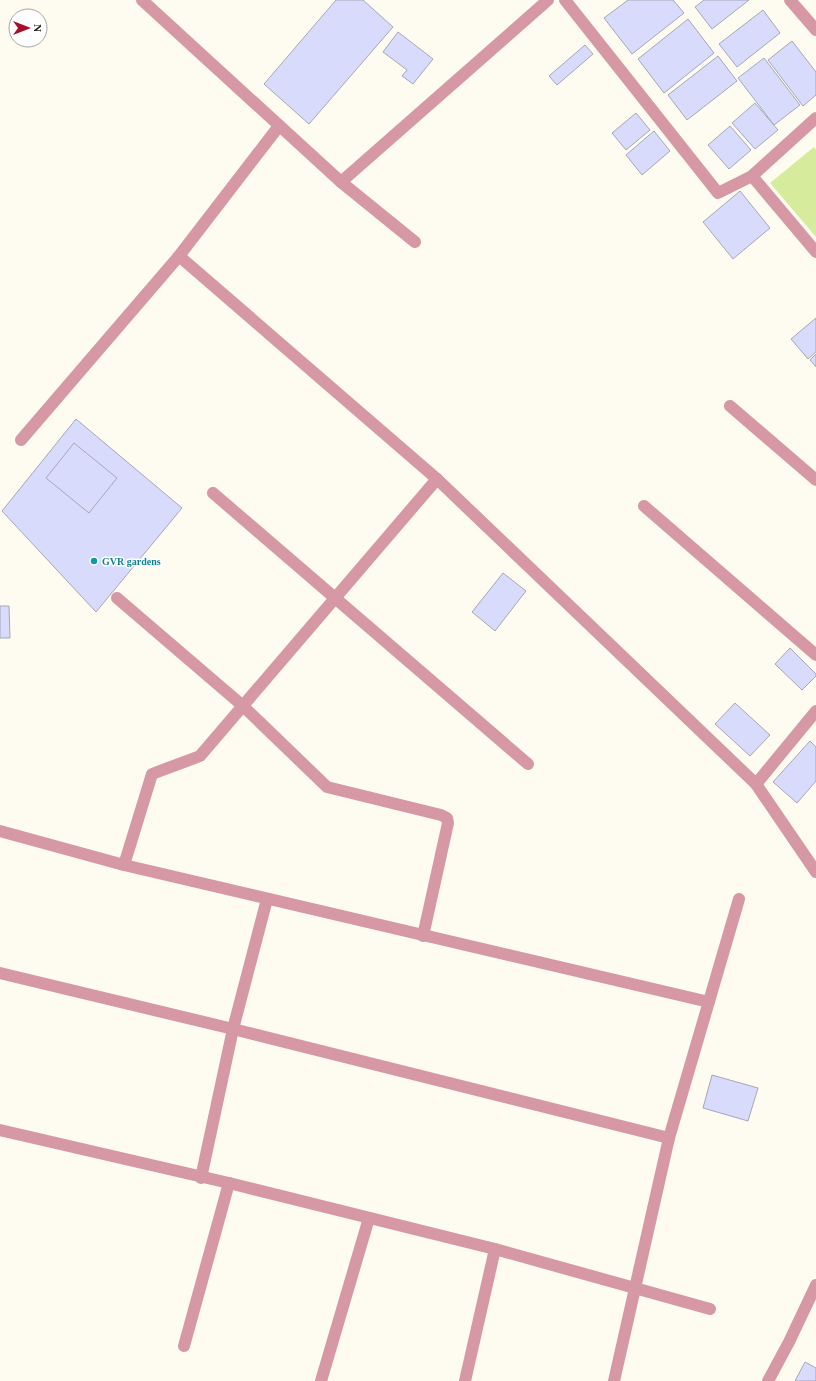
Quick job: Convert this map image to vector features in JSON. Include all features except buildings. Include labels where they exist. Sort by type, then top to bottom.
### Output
[{"type":"street","points":[[142,0],[341,182],[415,242]]},
{"type":"street","points":[[341,182],[548,0]]},
{"type":"street","points":[[565,0],[718,193],[752,176],[816,118]]},
{"type":"street","points":[[790,0],[816,30]]},
{"type":"street","points":[[21,440],[179,256],[279,126]]},
{"type":"street","points":[[752,176],[816,252]]},
{"type":"street","points":[[179,256],[437,479],[756,784],[816,872]]},
{"type":"street","points":[[730,406],[816,480]]},
{"type":"street","points":[[124,865],[152,774],[200,756],[437,479]]},
{"type":"street","points":[[212,493],[528,764]]},
{"type":"street","points":[[644,506],[816,655]]},
{"type":"street","points":[[117,598],[243,706],[327,787],[441,815],[447,818],[448,824],[423,936]]},
{"type":"street","points":[[756,784],[816,711]]},
{"type":"street","points":[[0,831],[124,865],[267,900],[709,1002]]},
{"type":"street","points":[[614,1381],[669,1138],[739,899]]},
{"type":"street","points":[[201,1178],[233,1029],[267,900]]},
{"type":"street","points":[[0,973],[233,1029],[669,1138]]},
{"type":"street","points":[[0,1130],[201,1178],[229,1183],[494,1249],[710,1309]]},
{"type":"street","points":[[184,1346],[229,1183]]},
{"type":"street","points":[[321,1381],[369,1218]]},
{"type":"street","points":[[465,1381],[494,1249]]},
{"type":"street","points":[[768,1381],[789,1342],[816,1285]]},
{"type":"green space","points":[[814,147],[816,150],[816,237],[770,183]]},
{"type":"place","name":"GVR gardens","points":[[94,561]]}]
